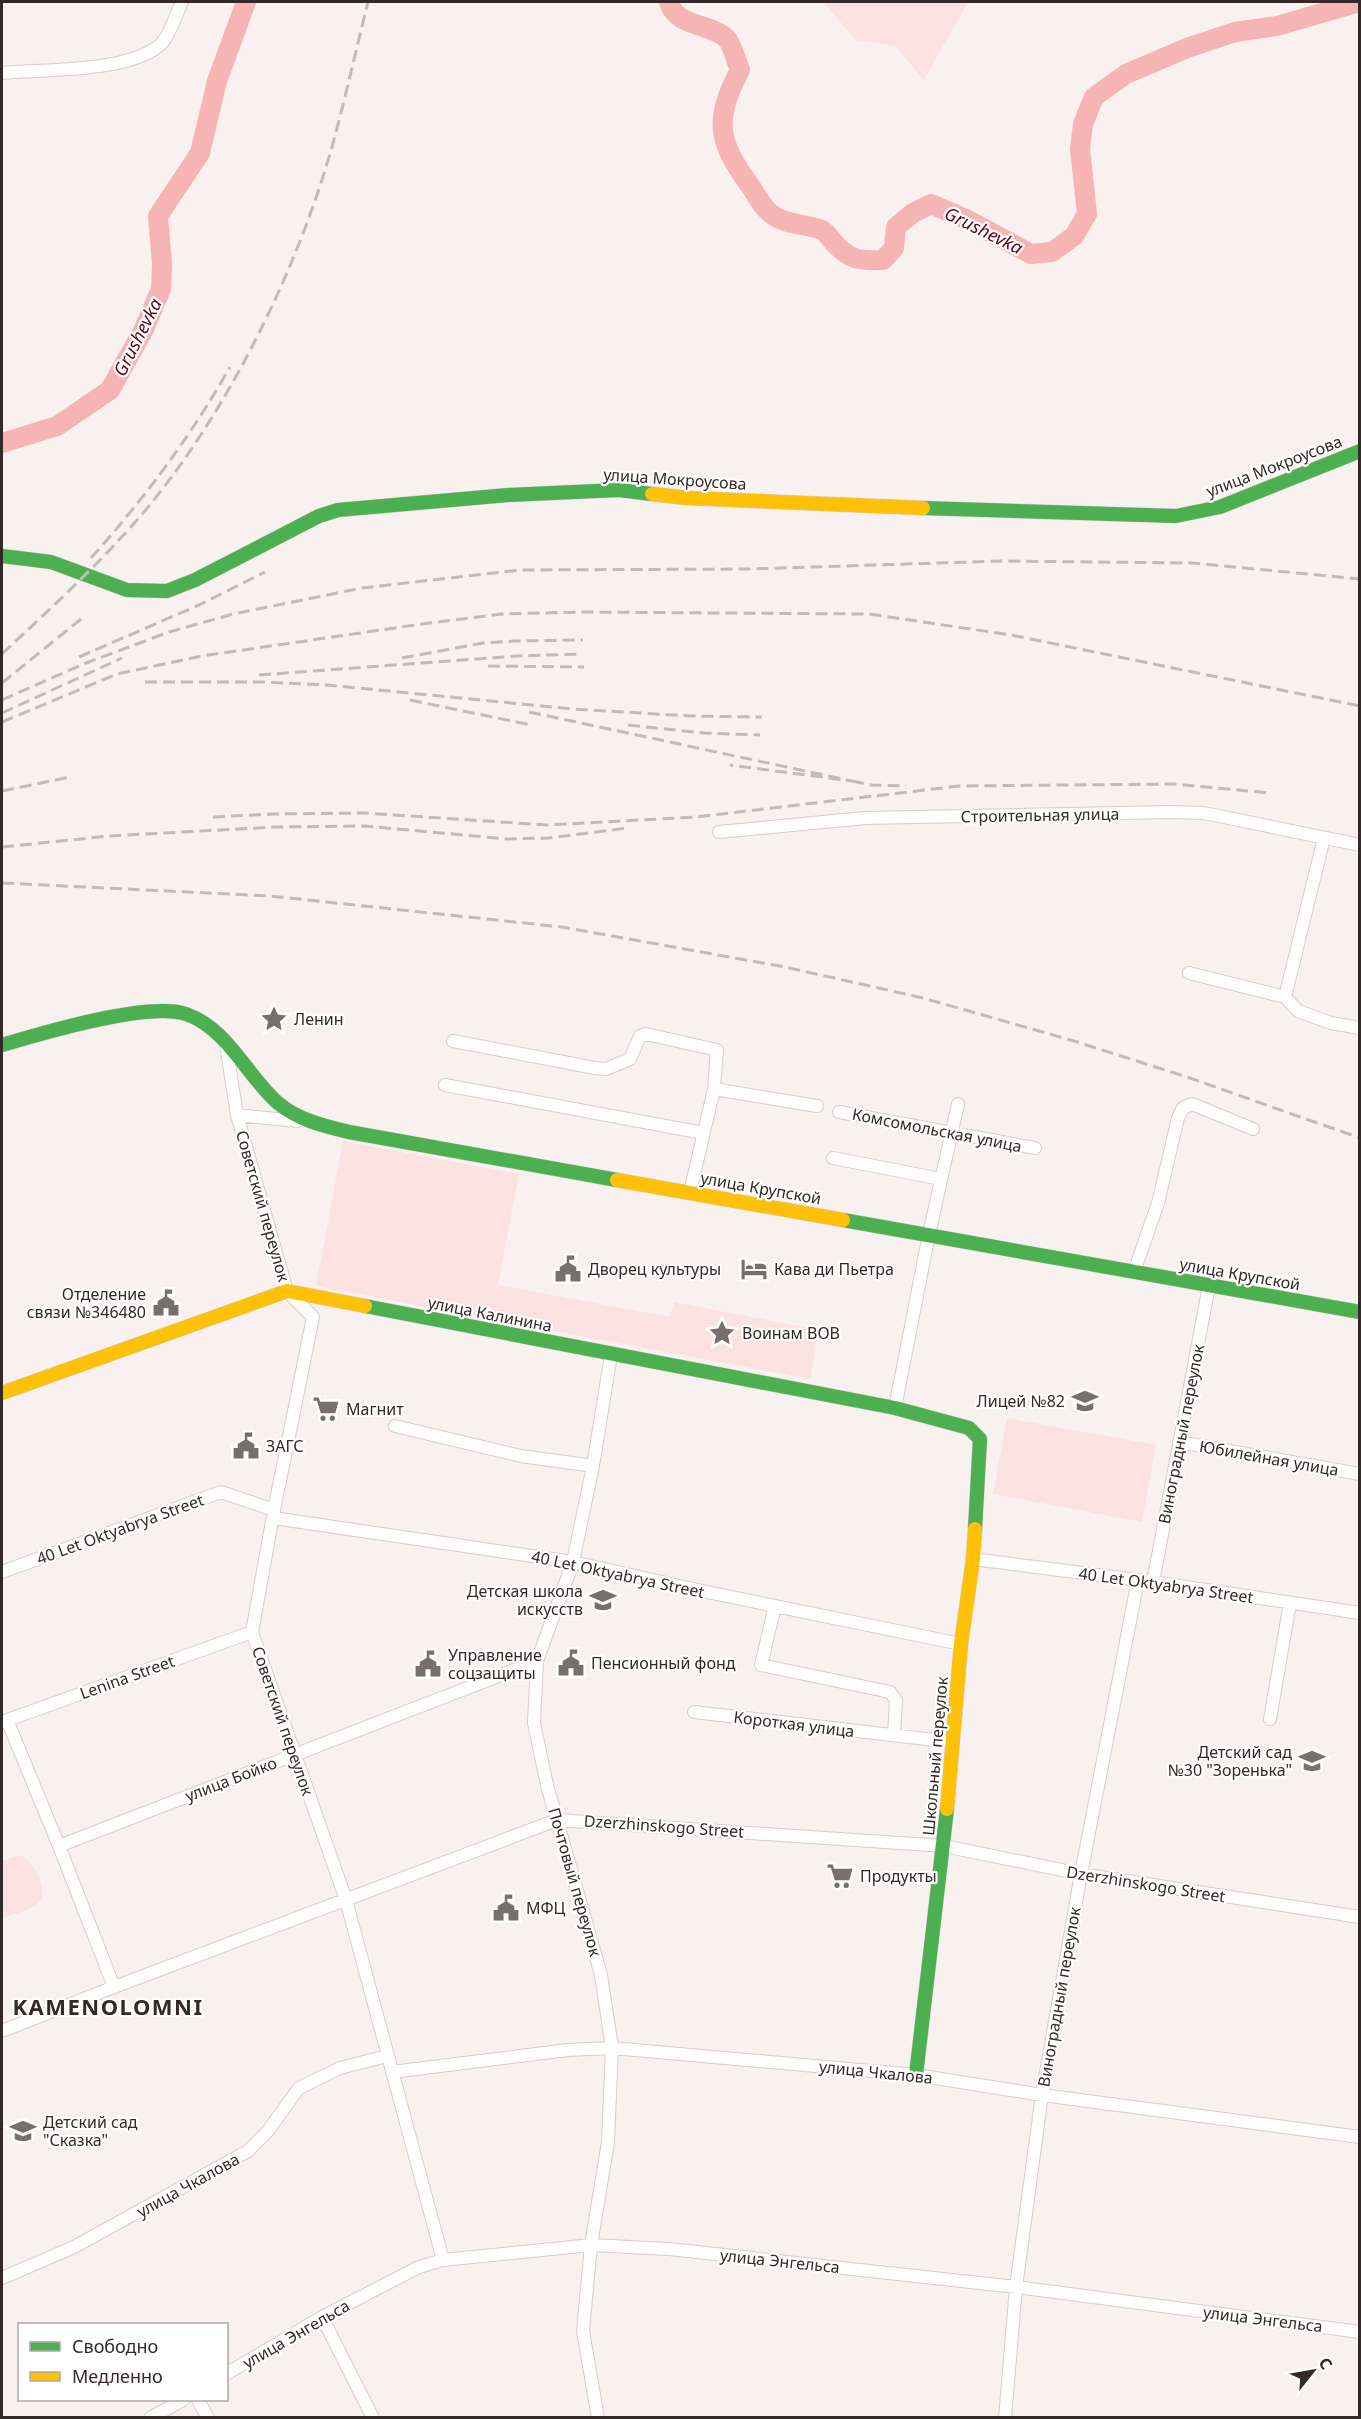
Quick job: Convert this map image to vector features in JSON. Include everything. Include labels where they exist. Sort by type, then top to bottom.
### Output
[{"type":"street","points":[[2,73],[109,65],[144,55],[163,42],[182,2]]},
{"type":"street","name":"улица Мокроусова","points":[[2,556],[51,562],[127,590],[167,591],[195,580],[319,516],[338,510],[580,491],[619,490],[687,498],[897,508],[1176,516],[1220,507],[1359,451]]},
{"type":"street","name":"Строительная улица","points":[[718,832],[865,818],[1172,812],[1204,813],[1359,845]]},
{"type":"street","points":[[1285,997],[1324,838]]},
{"type":"street","points":[[1189,973],[1285,997],[1298,1011],[1331,1023],[1359,1028]]},
{"type":"street","name":"улица Крупской","points":[[2,1045],[78,1025],[168,1010],[184,1013],[197,1020],[225,1043],[277,1102],[306,1122],[349,1132],[1359,1312]]},
{"type":"street","points":[[453,1041],[606,1069],[630,1059],[640,1036],[646,1034],[717,1050],[714,1089],[690,1192]]},
{"type":"street","name":"Советский переулок","points":[[225,1043],[237,1114],[287,1291],[313,1317],[273,1514],[252,1632],[346,1900],[443,2260]]},
{"type":"street","points":[[445,1085],[704,1133]]},
{"type":"street","points":[[714,1089],[817,1106]]},
{"type":"street","points":[[895,1408],[929,1234],[958,1104]]},
{"type":"street","points":[[1134,1272],[1158,1203],[1178,1118],[1183,1107],[1192,1104],[1253,1129]]},
{"type":"street","name":"Комсомольская улица","points":[[838,1112],[1035,1148]]},
{"type":"street","points":[[237,1114],[306,1122]]},
{"type":"street","points":[[832,1158],[941,1179]]},
{"type":"street","name":"Виноградный переулок","points":[[1153,1582],[1209,1286]]},
{"type":"street","points":[[2,1393],[287,1291]]},
{"type":"street","name":"улица Калинина","points":[[287,1291],[895,1408],[969,1428],[980,1439]]},
{"type":"street","name":"Почтовый переулок","points":[[598,2418],[583,2331],[591,2245],[608,2142],[612,2048],[601,1976],[547,1785],[534,1724],[537,1661],[573,1562],[593,1466],[611,1355]]},
{"type":"street","points":[[395,1426],[521,1456],[593,1466]]},
{"type":"street","name":"Школьный переулок","points":[[916,2075],[944,1846],[961,1644],[973,1559],[980,1439]]},
{"type":"street","name":"Юбилейная улица","points":[[1179,1442],[1359,1473]]},
{"type":"street","name":"40 Let Oktyabrya Street","points":[[2,1572],[220,1492],[273,1514],[573,1562],[961,1644]]},
{"type":"street","name":"40 Let Oktyabrya Street","points":[[973,1559],[1153,1582],[1359,1613]]},
{"type":"street","name":"Виноградный переулок","points":[[1005,2418],[1016,2287],[1042,2096],[1081,1874],[1138,1580]]},
{"type":"street","points":[[1270,1719],[1290,1603]]},
{"type":"street","points":[[775,1606],[761,1665],[890,1692],[896,1700],[894,1736]]},
{"type":"street","name":"Lenina Street","points":[[4,1721],[252,1632]]},
{"type":"street","name":"улица Бойко","points":[[59,1846],[537,1661]]},
{"type":"street","name":"Короткая улица","points":[[694,1712],[952,1742]]},
{"type":"street","points":[[4,1721],[59,1846],[114,1987]]},
{"type":"street","name":"Dzerzhinskogo Street","points":[[2,2031],[557,1820],[944,1846],[1081,1874],[1359,1917]]},
{"type":"street","name":"улица Чкалова","points":[[392,2072],[568,2050],[612,2048],[916,2075],[1042,2096],[1359,2137]]},
{"type":"street","name":"улица Чкалова","points":[[2,2278],[74,2247],[248,2151],[267,2132],[299,2088],[340,2068],[387,2056]]},
{"type":"street","name":"улица Энгельса","points":[[228,2373],[322,2317],[419,2267],[443,2260],[591,2245],[669,2249],[1016,2287],[1359,2332]]},
{"type":"street","points":[[322,2317],[373,2418]]},
{"type":"street","points":[[150,2418],[181,2401]]},
{"type":"street","points":[[199,2401],[208,2418]]},
{"type":"shaded area","points":[[823,2],[968,2],[924,80],[895,46],[856,40]]},
{"type":"shaded area","points":[[343,1141],[519,1174],[498,1285],[670,1317],[674,1302],[819,1330],[810,1379],[316,1286]]},
{"type":"shaded area","points":[[1007,1418],[1156,1445],[1142,1522],[993,1494]]},
{"type":"shaded area","points":[[20,1855],[31,1863],[39,1877],[41,1899],[30,1909],[2,1918],[2,1861]]},
{"type":"waterway","name":"Grushevka","points":[[2,443],[57,426],[110,390],[143,331],[161,289],[162,264],[158,216],[200,153],[217,81],[246,2]]},
{"type":"waterway","name":"Grushevka","points":[[669,2],[673,10],[686,21],[720,34],[731,46],[740,70],[726,103],[723,131],[732,157],[764,207],[779,219],[822,230],[840,249],[862,260],[883,260],[894,248],[896,227],[913,213],[931,204],[968,220],[1031,254],[1052,252],[1074,236],[1087,214],[1080,149],[1083,124],[1094,97],[1126,74],[1187,48],[1235,32],[1277,26],[1360,2]]},
{"type":"railway","points":[[2,654],[96,564],[149,506],[179,467],[233,381],[280,289],[317,194],[337,129],[368,2]]},
{"type":"railway","points":[[91,558],[166,466],[230,367]]},
{"type":"railway","points":[[2,700],[86,663],[169,632],[233,614],[362,588],[520,570],[750,569],[1002,561],[1192,563],[1360,579]]},
{"type":"railway","points":[[79,657],[199,605],[265,572]]},
{"type":"railway","points":[[2,722],[117,674],[202,656],[501,614],[581,612],[869,614],[1011,635],[1360,706]]},
{"type":"railway","points":[[2,683],[81,619]]},
{"type":"railway","points":[[402,658],[483,643],[583,640]]},
{"type":"railway","points":[[259,675],[517,656],[582,654]]},
{"type":"railway","points":[[2,713],[122,658]]},
{"type":"railway","points":[[488,666],[584,667]]},
{"type":"railway","points":[[145,682],[263,682],[327,685],[573,709],[691,716],[762,717]]},
{"type":"railway","points":[[410,700],[531,725]]},
{"type":"railway","points":[[529,712],[852,781],[730,765]]},
{"type":"railway","points":[[628,725],[704,733],[760,735]]},
{"type":"railway","points":[[2,791],[70,777]]},
{"type":"railway","points":[[852,781],[871,785],[906,786]]},
{"type":"railway","points":[[213,817],[364,813],[547,825],[696,817],[959,786],[1173,784],[1271,793]]},
{"type":"railway","points":[[2,847],[109,836],[275,827],[365,826],[507,839],[548,838],[627,828]]},
{"type":"railway","points":[[2,883],[270,896],[562,927],[785,967],[923,998],[1074,1041],[1187,1077],[1360,1138]]},
{"type":"traffic: fast","points":[[923,508],[1176,516],[1220,507],[1360,451]]},
{"type":"traffic: fast","points":[[2,556],[51,562],[127,590],[167,591],[195,580],[319,516],[338,510],[508,495],[619,490],[652,494]]},
{"type":"traffic: fast","points":[[2,1045],[68,1026],[122,1015],[169,1011],[186,1014],[200,1021],[225,1041],[278,1103],[312,1122],[349,1132],[617,1180]]},
{"type":"traffic: fast","points":[[843,1220],[1360,1312]]},
{"type":"traffic: fast","points":[[365,1306],[895,1408],[969,1428],[980,1439],[975,1529]]},
{"type":"traffic: fast","points":[[916,2075],[947,1809]]},
{"type":"traffic: slow","points":[[652,494],[687,498],[923,508]]},
{"type":"traffic: slow","points":[[617,1180],[843,1220]]},
{"type":"traffic: slow","points":[[2,1393],[287,1291],[365,1306]]},
{"type":"traffic: slow","points":[[947,1809],[961,1644],[975,1529]]},
{"type":"place","name":"Ленин","points":[[274,1019]]},
{"type":"place","name":"Дворец культуры","points":[[568,1269]]},
{"type":"place","name":"Кава ди Пьетра","points":[[754,1269]]},
{"type":"place","name":"Отделение связи №346480","points":[[166,1303]]},
{"type":"place","name":"Воинам ВОВ","points":[[722,1333]]},
{"type":"place","name":"Лицей №82","points":[[1085,1401]]},
{"type":"place","name":"Магнит","points":[[326,1409]]},
{"type":"place","name":"ЗАГС","points":[[246,1446]]},
{"type":"place","name":"Детская школа искусств","points":[[603,1600]]},
{"type":"place","name":"Пенсионный фонд","points":[[571,1663]]},
{"type":"place","name":"Управление соцзащиты","points":[[428,1664]]},
{"type":"place","name":"Детский сад №30 \"Зоренька\"","points":[[1312,1761]]},
{"type":"place","name":"Продукты","points":[[840,1876]]},
{"type":"place","name":"МФЦ","points":[[506,1908]]},
{"type":"place","name":"Детский сад \"Сказка\"","points":[[23,2131]]},
{"type":"district","name":"KAMENOLOMNI","points":[[108,2006]]}]
